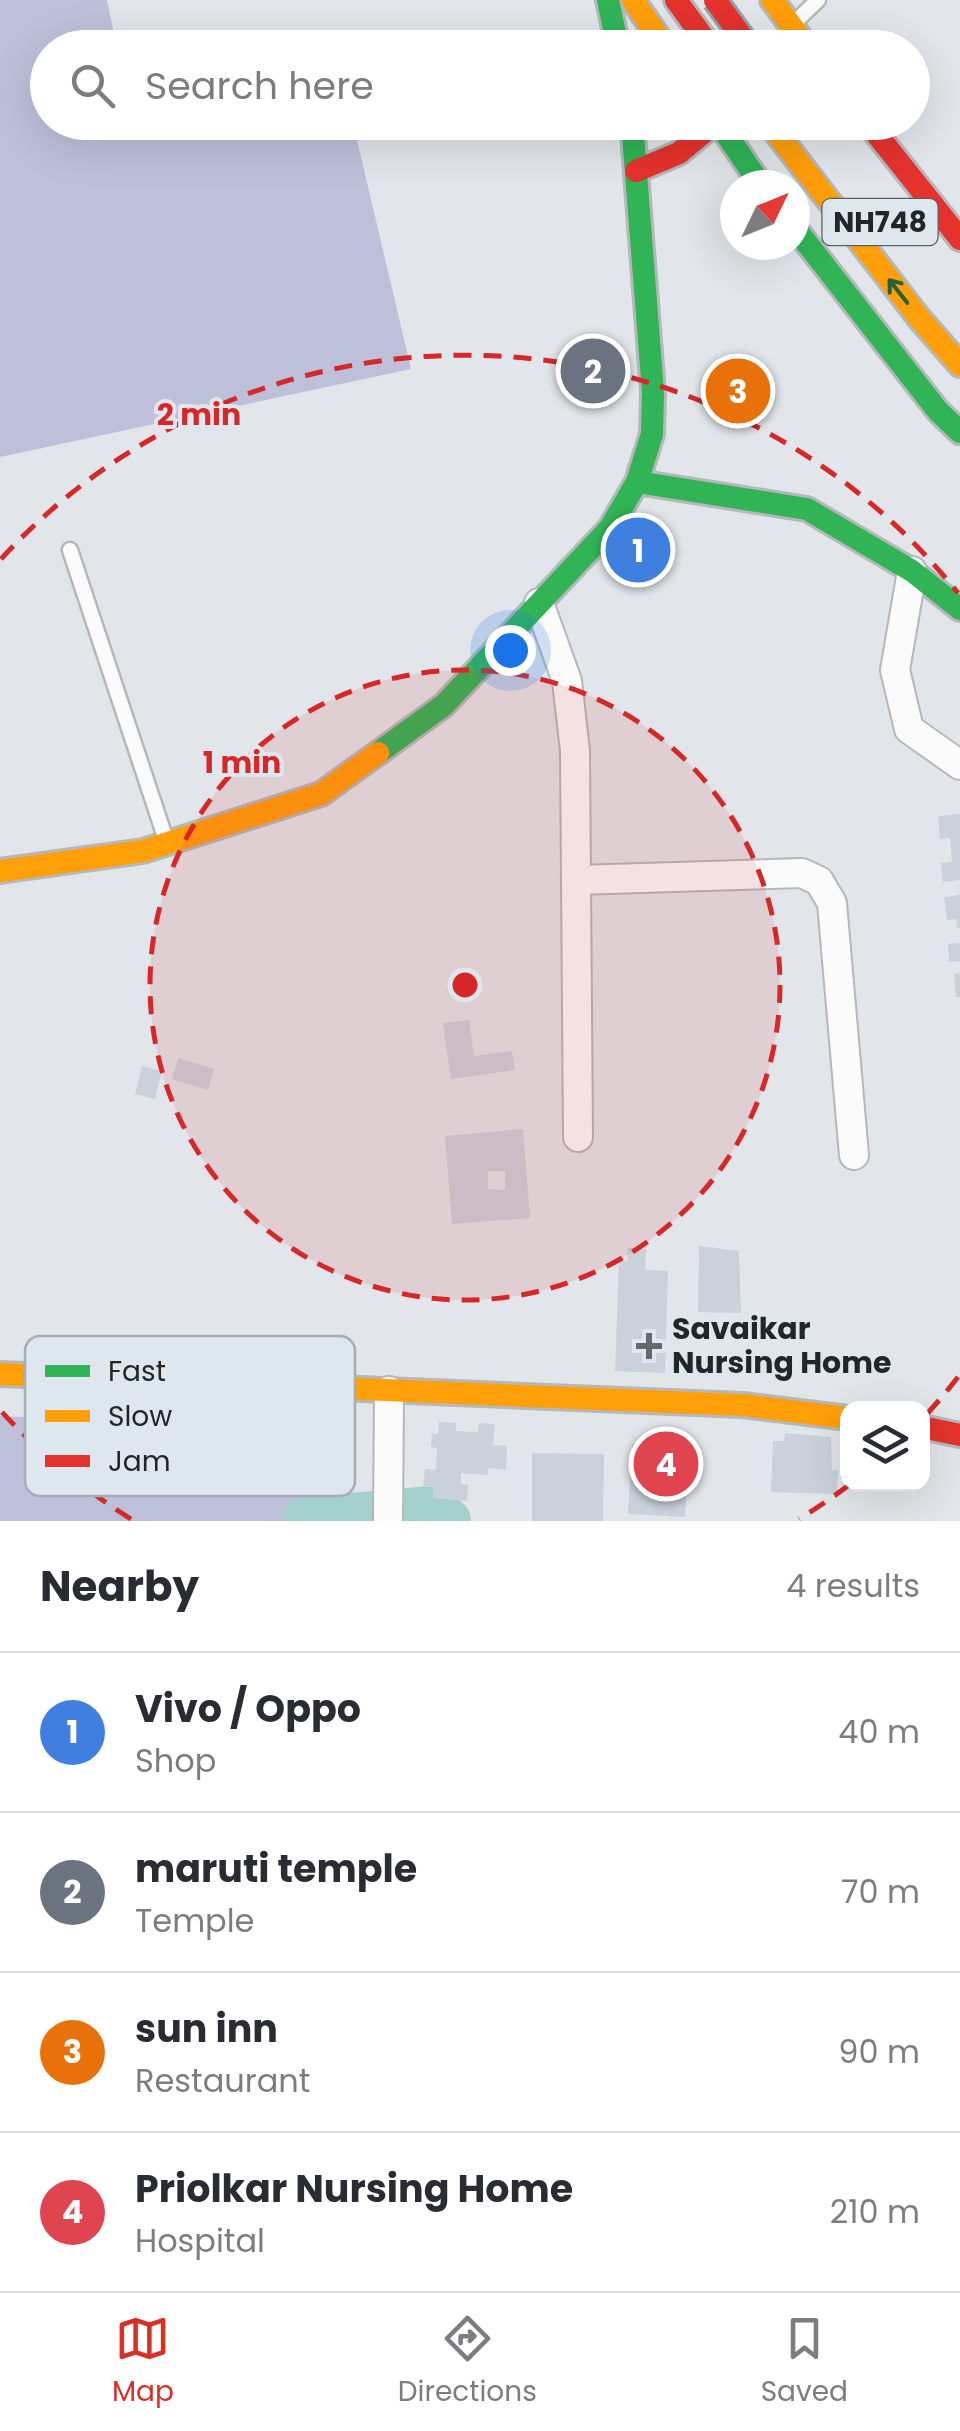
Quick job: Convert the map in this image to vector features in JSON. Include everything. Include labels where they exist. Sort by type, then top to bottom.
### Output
[{"type":"main road","points":[[608,0],[614,30]]},
{"type":"main road","points":[[633,0],[654,30]]},
{"type":"main road","points":[[715,0],[754,30]]},
{"type":"main road","points":[[767,30],[772,0]]},
{"type":"main road","points":[[678,2],[699,30]]},
{"type":"main road","points":[[0,871],[143,851],[321,794],[444,705],[610,528],[637,482],[652,434],[653,392],[633,140]]},
{"type":"main road","points":[[636,171],[648,140]]},
{"type":"main road","points":[[636,171],[679,153],[695,140]]},
{"type":"main road","points":[[730,140],[751,170]]},
{"type":"main road","name":"NH748","points":[[781,140],[960,366]]},
{"type":"main road","points":[[882,140],[960,239]]},
{"type":"main road","points":[[810,247],[938,411],[960,432]]},
{"type":"main road","points":[[637,482],[807,508],[912,571],[960,609]]},
{"type":"main road","points":[[0,1374],[25,1375]]},
{"type":"main road","points":[[355,1390],[743,1405],[840,1417]]},
{"type":"main road","points":[[930,1428],[960,1434]]},
{"type":"street","points":[[912,571],[895,670],[909,729],[960,765]]},
{"type":"street","points":[[540,603],[566,681],[576,751],[578,1137]]},
{"type":"street","points":[[576,880],[802,873],[819,882],[832,902],[854,1155]]},
{"type":"street","points":[[388,1521],[389,1391]]},
{"type":"lane","points":[[778,30],[818,0]]},
{"type":"lane","points":[[70,550],[168,844]]},
{"type":"shaded area","points":[[0,0],[107,0],[113,30],[30,30],[30,140],[357,140],[411,369],[0,457]]},
{"type":"shaded area","points":[[0,1416],[25,1417],[25,1496],[351,1496],[352,1521],[0,1521]]},
{"type":"building","points":[[960,814],[960,880],[943,882],[941,863],[952,862],[950,838],[940,839],[938,816]]},
{"type":"building","points":[[960,895],[957,928],[956,919],[947,920],[944,897]]},
{"type":"building","points":[[960,943],[960,961],[949,962],[948,944]]},
{"type":"building","points":[[960,973],[960,997],[956,997],[954,974]]},
{"type":"building","points":[[469,1020],[474,1056],[512,1051],[515,1070],[451,1079],[443,1023]]},
{"type":"building","points":[[178,1058],[214,1069],[208,1090],[172,1079]]},
{"type":"building","points":[[142,1066],[162,1071],[155,1099],[135,1094]]},
{"type":"building","points":[[523,1129],[530,1218],[452,1224],[445,1136]],"holes":[[[488,1171],[505,1171],[505,1190],[488,1189]]]},
{"type":"building","points":[[699,1246],[739,1251],[741,1313],[698,1312]]},
{"type":"building","points":[[628,1248],[646,1249],[645,1270],[668,1271],[665,1373],[615,1371],[619,1260],[627,1261]]},
{"type":"building","points":[[439,1422],[456,1423],[456,1431],[478,1432],[479,1423],[495,1424],[493,1445],[507,1446],[506,1470],[488,1468],[488,1475],[461,1473],[461,1484],[468,1485],[467,1501],[433,1498],[433,1487],[423,1487],[425,1469],[436,1470],[437,1448],[431,1447],[432,1433],[438,1434]]},
{"type":"building","points":[[785,1433],[831,1437],[832,1470],[838,1470],[837,1494],[771,1492],[773,1441],[784,1441]]},
{"type":"building","points":[[632,1444],[650,1444],[649,1452],[689,1449],[685,1517],[628,1514]]},
{"type":"building","points":[[532,1453],[604,1454],[603,1521],[532,1521]]},
{"type":"waterway","points":[[306,1521],[432,1510],[447,1521]]},
{"type":"traffic: fast","points":[[608,0],[614,30]]},
{"type":"traffic: fast","points":[[378,753],[444,705],[610,528],[637,482],[652,434],[653,392],[633,140]]},
{"type":"traffic: fast","points":[[730,140],[751,170]]},
{"type":"traffic: fast","points":[[810,247],[938,411],[960,432]]},
{"type":"traffic: fast","points":[[637,482],[807,509],[912,571],[960,609]]},
{"type":"traffic: slow","points":[[633,0],[654,30]]},
{"type":"traffic: slow","points":[[772,0],[794,30]]},
{"type":"traffic: slow","points":[[782,140],[960,365]]},
{"type":"traffic: slow","points":[[0,871],[143,851],[321,794],[378,753]]},
{"type":"traffic: slow","points":[[0,1374],[25,1375]]},
{"type":"traffic: slow","points":[[355,1389],[743,1405],[840,1417]]},
{"type":"traffic: jam","points":[[676,0],[698,30]]},
{"type":"traffic: jam","points":[[715,0],[737,30]]},
{"type":"traffic: jam","points":[[636,171],[679,153],[695,140]]},
{"type":"traffic: jam","points":[[881,140],[960,239]]},
{"type":"traffic: jam","points":[[930,1429],[960,1435]]},
{"type":"place","name":"maruti temple","points":[[593,371]]},
{"type":"place","name":"sun inn","points":[[738,391]]},
{"type":"place","name":"Vivo / Oppo","points":[[638,550]]},
{"type":"place","name":"Savaikar Nursing Home","points":[[649,1346]]},
{"type":"place","name":"Priolkar Nursing Home","points":[[666,1464]]}]
